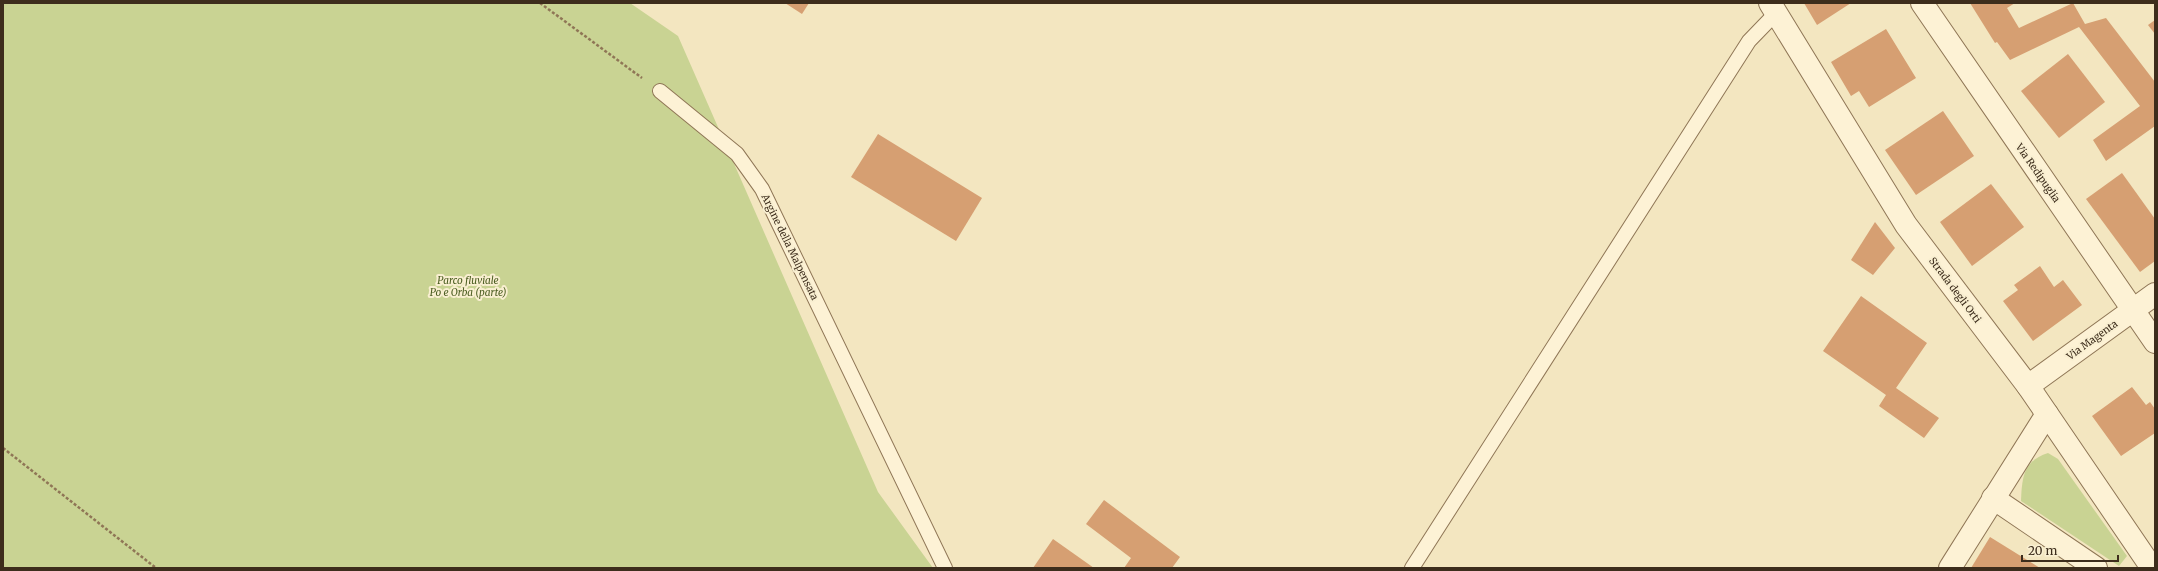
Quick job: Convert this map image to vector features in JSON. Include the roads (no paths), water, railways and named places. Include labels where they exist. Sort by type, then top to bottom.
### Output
[{"type":"street","name":"Via Redipuglia","points":[[1922,3],[2155,342]]},
{"type":"street","name":"Strada degli Orti","points":[[1773,8],[1906,225],[2028,386],[2152,568]]},
{"type":"street","name":"Via Magenta","points":[[2028,386],[2155,294]]},
{"type":"street","points":[[1950,568],[2047,414]]},
{"type":"street","points":[[1994,498],[2096,568]]},
{"type":"lane","points":[[1412,568],[1748,41],[1773,8]]},
{"type":"lane","name":"Argine della Malpensata","points":[[660,91],[737,154],[762,189],[945,568]]},
{"type":"park label","name":"Parco fluviale Po e Orba (parte)","points":[[468,286]]}]
